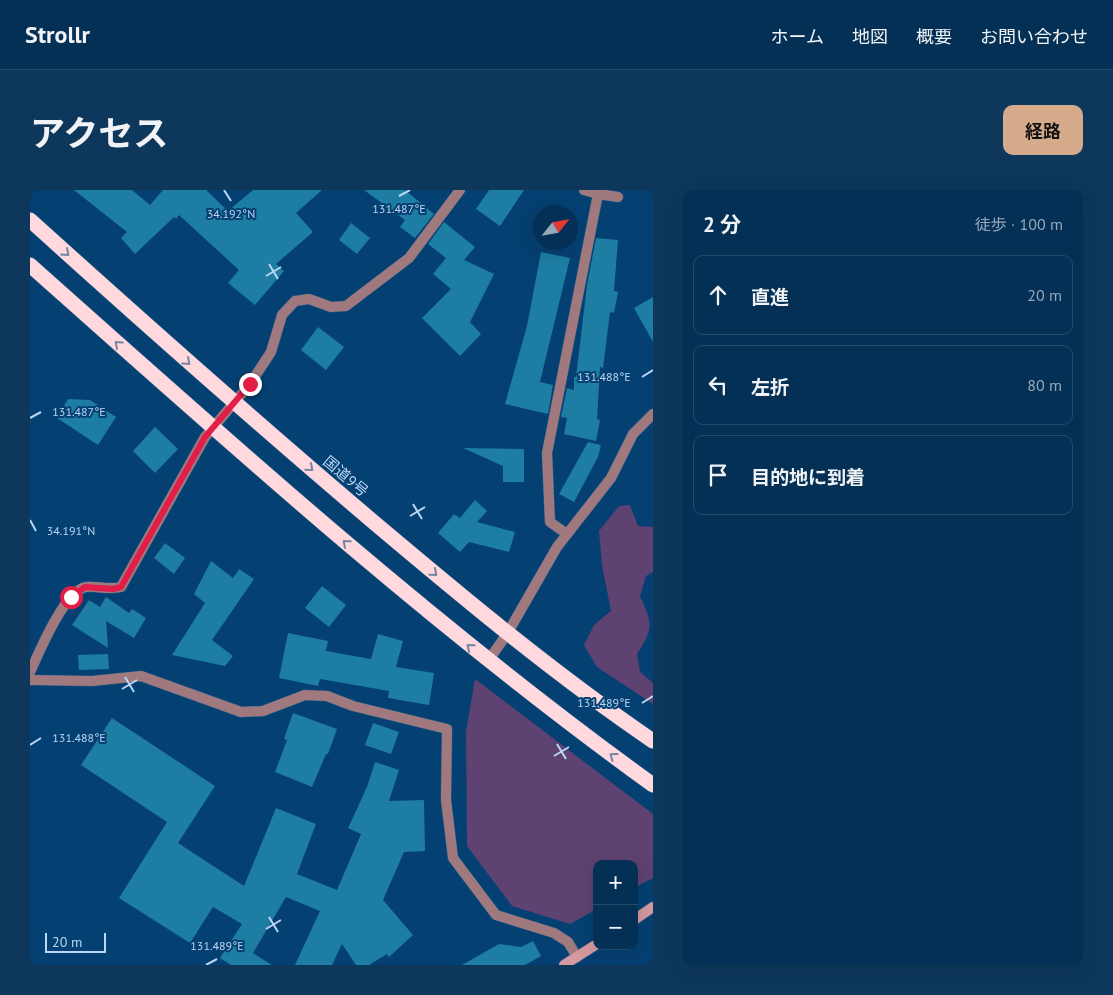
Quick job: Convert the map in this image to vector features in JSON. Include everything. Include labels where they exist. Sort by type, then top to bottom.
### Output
[{"type":"highway","name":"国道9号","points":[[30,220],[234,404],[507,634],[612,713],[653,741]]},
{"type":"highway","points":[[30,265],[212,428],[392,583],[488,661],[653,785]]},
{"type":"street","points":[[30,672],[44,641],[71,597],[85,587],[113,589],[121,587],[212,428],[234,404],[271,352],[282,315],[294,301],[309,299],[332,307],[346,306],[409,258],[460,190]]},
{"type":"street","points":[[584,190],[618,197]]},
{"type":"street","points":[[567,534],[550,522],[547,453],[598,194]]},
{"type":"street","points":[[488,661],[507,634],[557,547],[611,478],[633,434],[653,414]]},
{"type":"street","points":[[30,680],[92,681],[141,676],[241,712],[263,711],[305,695],[327,696],[353,706],[447,729],[446,800],[453,858],[496,915],[554,933],[568,942],[577,957]]},
{"type":"street","points":[[638,917],[653,907]]},
{"type":"street","points":[[564,965],[593,947]]},
{"type":"shaded area","points":[[630,505],[638,526],[653,527],[653,572],[646,576],[640,596],[647,613],[649,626],[646,638],[637,654],[640,672],[653,683],[653,704],[597,667],[584,645],[594,625],[611,611],[602,565],[599,531],[619,506]]},
{"type":"shaded area","points":[[475,679],[653,814],[653,878],[638,886],[638,860],[593,860],[593,911],[570,924],[512,906],[467,846],[466,732]]},
{"type":"building","points":[[74,190],[132,190],[150,205],[163,190],[206,190],[228,211],[253,190],[322,190],[296,213],[313,232],[276,264],[284,271],[255,305],[228,283],[239,270],[179,215],[176,219],[174,217],[135,254],[121,238],[127,232]]},
{"type":"building","points":[[364,190],[405,190],[434,214],[415,238],[400,227],[405,220]]},
{"type":"building","points":[[489,190],[524,190],[500,226],[476,209]]},
{"type":"building","points":[[444,222],[475,247],[464,260],[494,274],[470,322],[481,334],[460,356],[422,318],[451,289],[433,274],[446,258],[428,244]]},
{"type":"building","points":[[351,223],[370,238],[357,254],[339,240]]},
{"type":"building","points":[[596,238],[618,240],[614,291],[618,292],[614,313],[610,312],[603,368],[600,367],[597,419],[600,420],[596,441],[564,434],[567,418],[561,417],[567,388],[574,390],[574,377],[576,377],[587,285]]},
{"type":"building","points":[[541,252],[570,258],[540,382],[553,385],[548,414],[505,404],[527,326]]},
{"type":"building","points":[[653,297],[653,342],[634,308]]},
{"type":"building","points":[[318,327],[344,347],[326,370],[301,350]]},
{"type":"building","points":[[68,399],[90,400],[116,417],[98,445],[57,418]]},
{"type":"building","points":[[155,427],[178,449],[155,473],[133,451]]},
{"type":"building","points":[[588,442],[601,445],[598,457],[574,502],[559,494]]},
{"type":"building","points":[[463,448],[524,449],[524,482],[503,482],[503,466]]},
{"type":"building","points":[[475,500],[487,511],[477,522],[515,532],[509,552],[469,542],[460,552],[438,533],[454,514],[460,518]]},
{"type":"building","points":[[165,543],[185,558],[174,574],[154,558]]},
{"type":"building","points":[[211,561],[233,578],[239,569],[254,579],[212,640],[233,656],[225,666],[172,655],[205,603],[194,594]]},
{"type":"building","points":[[322,586],[346,605],[329,627],[305,608]]},
{"type":"building","points":[[106,597],[129,613],[132,609],[146,618],[134,638],[106,621],[108,648],[72,625],[89,600],[100,607]]},
{"type":"building","points":[[288,633],[328,641],[326,651],[371,659],[378,634],[403,641],[396,667],[434,673],[429,705],[388,698],[389,691],[320,679],[318,686],[279,678]]},
{"type":"building","points":[[108,654],[109,669],[79,670],[78,655]]},
{"type":"building","points":[[293,713],[337,729],[328,754],[326,754],[312,787],[275,772],[287,740],[284,739]]},
{"type":"building","points":[[112,718],[215,786],[178,843],[244,886],[276,808],[316,824],[297,874],[337,890],[361,834],[348,828],[367,787],[375,762],[399,770],[389,801],[424,800],[425,851],[404,852],[383,900],[413,935],[389,957],[387,954],[369,965],[356,965],[342,944],[332,965],[295,965],[320,911],[286,897],[253,953],[272,965],[231,965],[220,958],[242,924],[213,907],[190,943],[119,898],[167,822],[81,765]]},
{"type":"building","points":[[373,723],[399,732],[391,754],[365,745]]},
{"type":"building","points":[[533,941],[541,956],[525,965],[462,965],[499,944],[521,947]]},
{"type":"route","points":[[71,597],[85,587],[113,589],[121,587],[205,437],[250,384]]}]
